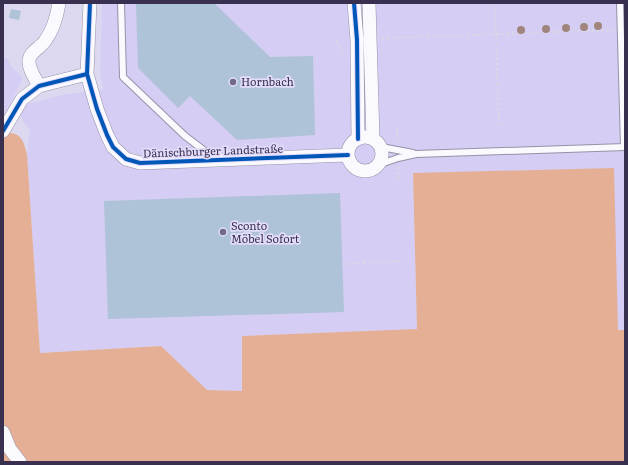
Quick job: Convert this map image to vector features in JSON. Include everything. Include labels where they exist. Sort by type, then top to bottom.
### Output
[{"type":"street","points":[[39,86],[31,70],[29,58],[44,43],[52,30],[59,3]]},
{"type":"street","name":"Dänischburger Landstraße","points":[[90,3],[87,74],[97,109],[107,135],[113,147],[126,159],[140,163],[348,155]]},
{"type":"street","points":[[369,3],[372,104],[377,143],[382,156],[378,166],[374,169],[366,171],[354,167],[350,162],[348,155],[352,143],[365,137],[377,143]]},
{"type":"street","points":[[355,9],[358,83],[358,139]]},
{"type":"street","points":[[3,130],[22,99],[39,86],[87,74]]},
{"type":"street","points":[[3,432],[10,449],[20,462]]},
{"type":"lane","points":[[121,3],[123,77],[185,136],[217,160]]},
{"type":"lane","points":[[378,166],[398,158],[416,154],[625,147],[620,3]]},
{"type":"lane","points":[[355,9],[361,21],[370,22]]},
{"type":"lane","points":[[372,78],[358,83],[362,98],[367,103],[372,104]]},
{"type":"lane","points":[[377,143],[416,154]]},
{"type":"path","points":[[494,3],[499,124]]},
{"type":"path","points":[[370,38],[621,30]]},
{"type":"path","points":[[337,41],[342,50],[357,50]]},
{"type":"path","points":[[342,264],[401,262]]},
{"type":"shaded area","points":[[102,3],[625,3],[625,330],[618,330],[413,173],[417,329],[243,336],[242,391],[206,390],[161,346],[40,353],[27,154],[30,130],[20,115],[28,104],[62,95],[103,89],[100,72]]},
{"type":"shaded area","points":[[7,58],[11,66],[23,78],[3,118],[3,59]]},
{"type":"shaded area","points":[[11,133],[21,138],[27,154],[40,353],[161,346],[207,390],[242,391],[242,336],[417,329],[413,173],[614,168],[618,330],[625,330],[625,462],[3,462],[3,135]]},
{"type":"building","name":"Hornbach","points":[[136,3],[214,3],[270,57],[313,56],[315,135],[237,140],[190,96],[178,108],[138,68]]},
{"type":"building","points":[[11,9],[21,11],[19,20],[9,18]]},
{"type":"building","name":"Sconto Möbel Sofort","points":[[340,193],[344,312],[108,319],[104,201]]},
{"type":"cycle path","points":[[90,3],[87,74],[97,109],[107,135],[113,147],[126,159],[140,163],[348,155]]},
{"type":"cycle path","points":[[354,3],[357,40],[358,139]]},
{"type":"cycle path","points":[[3,131],[22,99],[39,86],[87,74]]},
{"type":"place","name":"Hornbach","points":[[233,82]]},
{"type":"place","name":"Sconto Möbel Sofort","points":[[223,232]]}]
